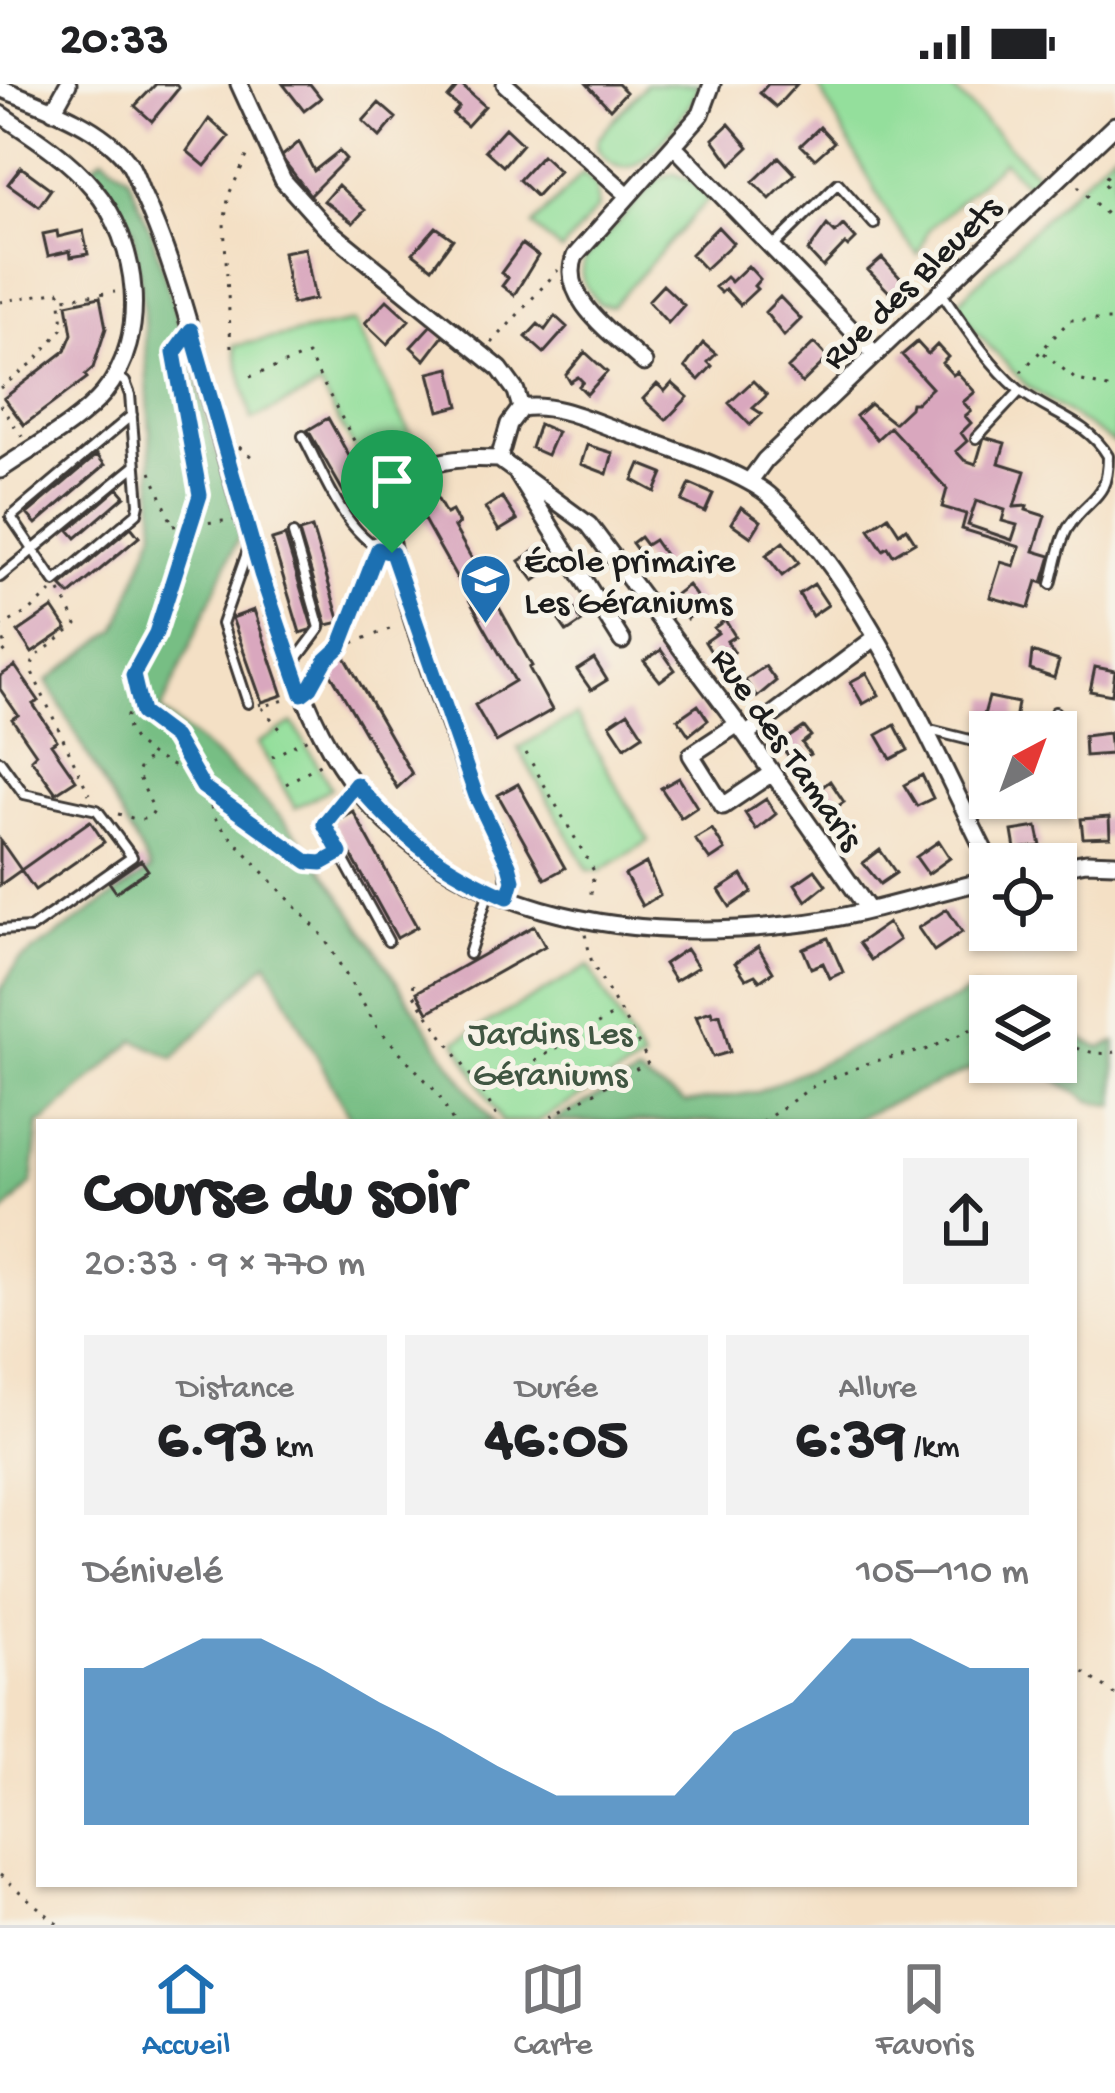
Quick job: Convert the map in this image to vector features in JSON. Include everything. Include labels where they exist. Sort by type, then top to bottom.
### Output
[{"type":"street","points":[[53,111],[68,84]]},
{"type":"street","points":[[239,84],[283,180],[325,227],[483,353],[516,391],[521,407]]},
{"type":"street","points":[[505,84],[628,196]]},
{"type":"street","points":[[644,363],[594,316],[572,286],[569,270],[575,256],[701,114],[712,84]]},
{"type":"street","points":[[0,88],[95,134],[127,159],[152,213],[191,330],[251,540],[302,694],[334,755],[356,784],[391,823],[445,868],[508,897],[586,922],[645,930],[799,924],[969,885]]},
{"type":"street","points":[[0,114],[75,169],[96,191],[128,254],[131,289],[129,343],[102,396],[0,470]]},
{"type":"street","name":"Rue des Bleuets","points":[[749,482],[765,460],[1115,125]]},
{"type":"street","points":[[674,146],[875,354]]},
{"type":"street","points":[[508,897],[513,880],[509,865],[476,796],[385,551],[386,521],[414,475],[433,462],[456,456],[499,459],[509,424],[521,407],[541,404],[637,436],[749,482],[769,495],[825,558],[875,638],[980,843]]},
{"type":"street","name":"Rue des Tamaris","points":[[499,459],[590,525],[868,910]]},
{"type":"street","points":[[516,472],[622,640]]},
{"type":"street","points":[[772,773],[723,806],[691,755],[742,730],[875,638]]},
{"type":"street","points":[[1077,866],[1115,863]]},
{"type":"lane","points":[[772,248],[838,183],[874,224]]},
{"type":"lane","points":[[940,291],[982,350],[1020,391],[1085,428],[1108,455],[1108,478],[1101,496],[1068,528],[1051,584]]},
{"type":"lane","points":[[116,375],[130,395],[132,415],[136,462],[137,513],[55,582],[11,517],[132,415]]},
{"type":"lane","points":[[976,438],[1020,391]]},
{"type":"lane","points":[[303,436],[352,523],[385,551]]},
{"type":"lane","points":[[0,577],[136,462]]},
{"type":"lane","points":[[292,665],[320,628],[293,534]]},
{"type":"lane","points":[[251,540],[222,624],[256,704]]},
{"type":"lane","points":[[926,735],[934,731],[969,740]]},
{"type":"lane","points":[[0,761],[24,794],[97,810],[132,857],[31,928],[0,930]]},
{"type":"lane","points":[[356,784],[324,824],[388,941]]},
{"type":"lane","points":[[469,953],[490,889]]},
{"type":"path","points":[[231,347],[224,224],[230,194],[261,126]]},
{"type":"path","points":[[1115,169],[1102,181],[1115,195]]},
{"type":"path","points":[[1065,172],[1115,223]]},
{"type":"path","points":[[1105,214],[1115,212]]},
{"type":"path","points":[[500,333],[556,272]]},
{"type":"path","points":[[64,298],[131,289]]},
{"type":"path","points":[[0,302],[59,291],[64,298]]},
{"type":"path","points":[[0,388],[34,362],[63,328],[64,298]]},
{"type":"path","points":[[1011,382],[1070,320],[1115,320]]},
{"type":"path","points":[[191,330],[174,353],[200,495],[156,633],[133,675],[142,713],[174,737],[218,822],[323,937],[377,1027],[438,1094],[451,1119]]},
{"type":"path","points":[[1041,351],[1076,379],[1115,390]]},
{"type":"path","points":[[250,376],[308,355],[390,508]]},
{"type":"path","points":[[0,405],[21,433],[27,451]]},
{"type":"path","points":[[136,462],[152,474],[173,526],[245,519]]},
{"type":"path","points":[[256,704],[302,694],[311,687],[326,660],[340,647],[385,551]]},
{"type":"path","points":[[55,582],[77,625],[34,658],[31,670],[97,810],[144,820],[151,816],[154,810],[137,773],[140,764],[152,757]]},
{"type":"path","points":[[0,656],[7,650],[0,628],[45,599],[55,582]]},
{"type":"path","points":[[340,647],[405,624],[412,615]]},
{"type":"path","points":[[136,690],[126,708],[128,730],[152,757],[182,770],[191,766]]},
{"type":"path","points":[[256,704],[280,730]]},
{"type":"path","points":[[272,758],[320,731]]},
{"type":"path","points":[[526,753],[594,871],[586,922],[592,963],[649,1062],[546,1119]]},
{"type":"path","points":[[286,784],[334,755]]},
{"type":"path","points":[[203,787],[308,862],[322,863],[340,853]]},
{"type":"path","points":[[414,984],[412,992],[428,1020],[498,1119]]},
{"type":"path","points":[[482,1092],[620,1011]]},
{"type":"path","points":[[766,1119],[815,1084],[872,1062],[925,1050],[969,1030]]},
{"type":"path","points":[[1077,1049],[1115,1052]]},
{"type":"path","points":[[1077,1667],[1115,1695]]},
{"type":"path","points":[[0,1875],[59,1925]]},
{"type":"green space","points":[[646,84],[699,84],[681,118],[648,156],[629,167],[614,165],[597,148],[598,138]]},
{"type":"green space","points":[[817,84],[948,84],[1040,178],[1027,186],[1003,161],[928,230],[918,255],[894,224]]},
{"type":"green space","points":[[1115,149],[1115,444],[1027,386],[956,304]]},
{"type":"green space","points":[[103,157],[128,176],[152,234],[241,532],[161,711],[257,793],[308,849],[491,1119],[350,1119],[267,962],[174,1058],[135,1040],[47,1119],[36,1119],[32,1183],[0,1217],[0,991],[18,962],[151,870],[47,681],[117,629],[155,530],[143,302],[133,229],[91,167]]},
{"type":"green space","points":[[583,173],[596,186],[598,208],[561,251],[533,226]]},
{"type":"green space","points":[[673,173],[690,180],[709,199],[612,306],[599,304],[582,277],[586,258],[658,179]]},
{"type":"green space","points":[[354,322],[419,451],[370,477],[320,387],[252,420],[234,346]]},
{"type":"green space","points":[[576,715],[649,841],[600,871],[588,870],[518,748]]},
{"type":"green space","points":[[293,723],[331,788],[295,808],[258,743]]},
{"type":"green space","name":"Jardins Les Géraniums","points":[[589,966],[643,1061],[541,1119],[500,1119],[456,1041]]},
{"type":"green space","points":[[969,993],[969,1070],[855,1119],[556,1119],[638,1075],[686,1103],[758,1092]]},
{"type":"green space","points":[[1077,1037],[1101,1048],[1115,1042],[1115,1106],[1090,1101],[1061,1083],[1077,1083]]},
{"type":"building","points":[[156,84],[179,88],[152,121],[135,106]]},
{"type":"building","points":[[283,84],[310,84],[321,98],[304,111]]},
{"type":"building","points":[[460,84],[485,106],[467,126],[453,114],[459,107],[448,98]]},
{"type":"building","points":[[587,84],[618,84],[626,92],[610,109]]},
{"type":"building","points":[[768,84],[797,84],[776,107],[760,93]]},
{"type":"building","points":[[379,103],[396,118],[380,137],[363,121]]},
{"type":"building","points":[[209,119],[229,137],[205,166],[187,151]]},
{"type":"building","points":[[729,124],[749,147],[731,164],[713,139]]},
{"type":"building","points":[[820,127],[834,142],[815,159],[801,145]]},
{"type":"building","points":[[505,128],[522,144],[503,166],[485,150]]},
{"type":"building","points":[[299,142],[314,171],[339,151],[346,159],[310,195],[281,157]]},
{"type":"building","points":[[542,155],[559,171],[536,196],[519,180]]},
{"type":"building","points":[[779,157],[795,174],[770,199],[753,182]]},
{"type":"building","points":[[21,167],[51,189],[39,206],[8,184]]},
{"type":"building","points":[[338,185],[365,210],[353,223],[324,201]]},
{"type":"building","points":[[827,225],[835,233],[843,225],[856,239],[823,267],[808,251]]},
{"type":"building","points":[[436,227],[453,239],[432,268],[413,253]]},
{"type":"building","points":[[718,227],[733,243],[705,269],[691,254]]},
{"type":"building","points":[[57,231],[58,237],[83,231],[88,254],[71,257],[70,251],[48,256],[43,234]]},
{"type":"building","points":[[522,244],[538,256],[514,295],[502,286],[508,278],[501,273]]},
{"type":"building","points":[[305,248],[315,299],[292,304],[283,252]]},
{"type":"building","points":[[882,258],[904,282],[891,294],[868,270]]},
{"type":"building","points":[[748,266],[760,279],[754,286],[757,289],[740,305],[725,289],[721,293],[715,287],[726,277],[731,282]]},
{"type":"building","points":[[663,285],[684,305],[668,323],[648,301]]},
{"type":"building","points":[[100,297],[106,328],[93,368],[87,378],[24,425],[4,398],[65,351],[72,334],[67,304]]},
{"type":"building","points":[[780,297],[801,319],[784,336],[765,312]]},
{"type":"building","points":[[387,300],[409,320],[387,344],[365,323]]},
{"type":"building","points":[[555,316],[567,327],[544,353],[526,337],[538,324],[545,330]]},
{"type":"building","points":[[432,324],[444,335],[425,360],[411,347]]},
{"type":"building","points":[[917,342],[928,354],[937,345],[948,357],[942,363],[975,392],[963,402],[971,411],[965,416],[971,423],[961,433],[967,441],[956,451],[964,460],[976,464],[984,437],[1005,443],[999,463],[1025,471],[1014,507],[1027,506],[1026,510],[1045,516],[1034,551],[1051,556],[1029,608],[990,597],[1001,562],[1014,566],[1020,547],[962,529],[966,514],[942,507],[947,489],[890,427],[877,439],[856,416],[870,404],[894,423],[932,388],[902,355]],"holes":[[[976,501],[1005,510],[1002,521],[1017,525],[1012,540],[968,525]]]},
{"type":"building","points":[[703,343],[716,354],[699,380],[685,367]]},
{"type":"building","points":[[814,343],[828,358],[802,383],[788,368]]},
{"type":"building","points":[[585,352],[607,372],[587,394],[578,377],[570,382],[566,375]]},
{"type":"building","points":[[450,368],[459,406],[439,411],[429,373]]},
{"type":"building","points":[[753,381],[767,395],[753,408],[762,414],[750,425],[729,403]]},
{"type":"building","points":[[672,383],[688,397],[666,420],[643,399],[657,384],[665,391]]},
{"type":"building","points":[[328,418],[375,503],[356,514],[308,430]]},
{"type":"building","points":[[539,424],[557,432],[547,455],[531,448]]},
{"type":"building","points":[[587,445],[613,453],[607,474],[581,464]]},
{"type":"building","points":[[97,455],[105,465],[36,524],[27,514]]},
{"type":"building","points":[[640,464],[663,473],[655,492],[633,480]]},
{"type":"building","points":[[690,484],[713,494],[705,512],[682,501]]},
{"type":"building","points":[[118,488],[125,496],[76,538],[69,530]]},
{"type":"building","points":[[433,491],[446,514],[452,511],[459,524],[454,527],[552,710],[496,742],[475,705],[515,681],[414,502]]},
{"type":"building","points":[[502,497],[517,520],[499,531],[485,508]]},
{"type":"building","points":[[741,507],[761,521],[751,537],[731,523]]},
{"type":"building","points":[[888,516],[899,533],[906,528],[915,542],[893,555],[888,547],[883,550],[869,529]]},
{"type":"building","points":[[131,527],[139,537],[70,595],[61,586]]},
{"type":"building","points":[[312,528],[340,622],[327,625],[299,532]]},
{"type":"building","points":[[285,536],[313,629],[300,633],[272,540]]},
{"type":"building","points":[[640,537],[646,545],[654,540],[668,560],[652,570],[632,543]]},
{"type":"building","points":[[783,542],[799,563],[782,576],[766,555]]},
{"type":"building","points":[[536,550],[550,570],[534,581],[519,561]]},
{"type":"building","points":[[814,584],[828,605],[812,616],[799,594]]},
{"type":"building","points":[[688,585],[704,607],[687,619],[672,597]]},
{"type":"building","points":[[569,601],[582,622],[567,632],[553,612]]},
{"type":"building","points":[[53,608],[67,629],[32,653],[18,632]]},
{"type":"building","points":[[254,610],[283,695],[262,702],[232,618]]},
{"type":"building","points":[[725,620],[735,636],[727,641],[734,652],[718,663],[705,642]]},
{"type":"building","points":[[661,650],[675,670],[660,681],[644,661]]},
{"type":"building","points":[[342,652],[412,774],[397,788],[328,669]]},
{"type":"building","points":[[1032,652],[1059,661],[1054,678],[1030,670]]},
{"type":"building","points":[[594,659],[607,680],[591,690],[577,670]]},
{"type":"building","points":[[15,666],[57,740],[51,744],[76,780],[56,793],[31,759],[36,754],[12,719],[18,715],[0,689],[0,676]]},
{"type":"building","points":[[765,666],[776,681],[757,697],[745,680]]},
{"type":"building","points":[[1095,667],[1115,671],[1112,695],[1090,691]]},
{"type":"building","points":[[867,673],[879,695],[863,704],[850,682]]},
{"type":"building","points":[[989,697],[1018,703],[1017,711],[985,711]]},
{"type":"building","points":[[698,705],[708,720],[689,735],[678,719]]},
{"type":"building","points":[[628,712],[643,735],[625,747],[610,724]]},
{"type":"building","points":[[895,725],[908,750],[891,759],[877,735]]},
{"type":"building","points":[[804,727],[811,736],[802,743],[810,754],[795,764],[779,744]]},
{"type":"building","points":[[1109,733],[1111,754],[1085,756],[1084,736]]},
{"type":"building","points":[[922,775],[933,798],[917,806],[904,785]]},
{"type":"building","points":[[679,778],[697,807],[681,818],[661,788]]},
{"type":"building","points":[[830,781],[844,802],[829,812],[814,793]]},
{"type":"building","points":[[518,784],[565,868],[545,879],[498,795]]},
{"type":"building","points":[[766,799],[776,814],[756,830],[745,813]]},
{"type":"building","points":[[353,811],[417,927],[397,938],[333,822]]},
{"type":"building","points":[[1109,817],[1110,837],[1083,838],[1081,819]]},
{"type":"building","points":[[90,821],[104,842],[35,890],[21,870]]},
{"type":"building","points":[[1037,827],[1040,843],[1014,843],[1012,831]]},
{"type":"building","points":[[712,829],[725,850],[710,860],[695,839]]},
{"type":"building","points":[[0,840],[21,870],[0,885]]},
{"type":"building","points":[[939,841],[950,858],[928,874],[916,857]]},
{"type":"building","points":[[880,850],[896,873],[880,884],[863,863]]},
{"type":"building","points":[[141,860],[148,870],[116,892],[109,882]]},
{"type":"building","points":[[646,863],[660,895],[642,906],[625,875]]},
{"type":"building","points":[[815,870],[826,885],[806,901],[795,884]]},
{"type":"building","points":[[742,875],[752,892],[730,907],[719,890]]},
{"type":"building","points":[[947,909],[962,932],[934,951],[918,928]]},
{"type":"building","points":[[888,923],[899,940],[871,960],[859,943]]},
{"type":"building","points":[[534,926],[545,946],[428,1012],[417,992]]},
{"type":"building","points":[[828,938],[843,972],[830,978],[823,963],[811,968],[803,949]]},
{"type":"building","points":[[758,947],[773,972],[760,981],[755,975],[746,979],[735,963]]},
{"type":"building","points":[[686,949],[698,967],[675,981],[664,964]]},
{"type":"building","points":[[711,1011],[713,1016],[720,1014],[730,1052],[713,1057],[696,1016]]},
{"type":"place","name":"École primaire Les Géraniums","points":[[485,625]]},
{"type":"route","points":[[191,330],[261,574],[302,694],[340,647],[378,549],[392,553],[476,796],[509,865],[513,880],[508,897],[445,868],[391,823],[356,784],[324,824],[340,853],[322,863],[308,862],[203,787],[174,737],[142,713],[133,675],[156,633],[200,495],[174,353],[191,330]]}]
